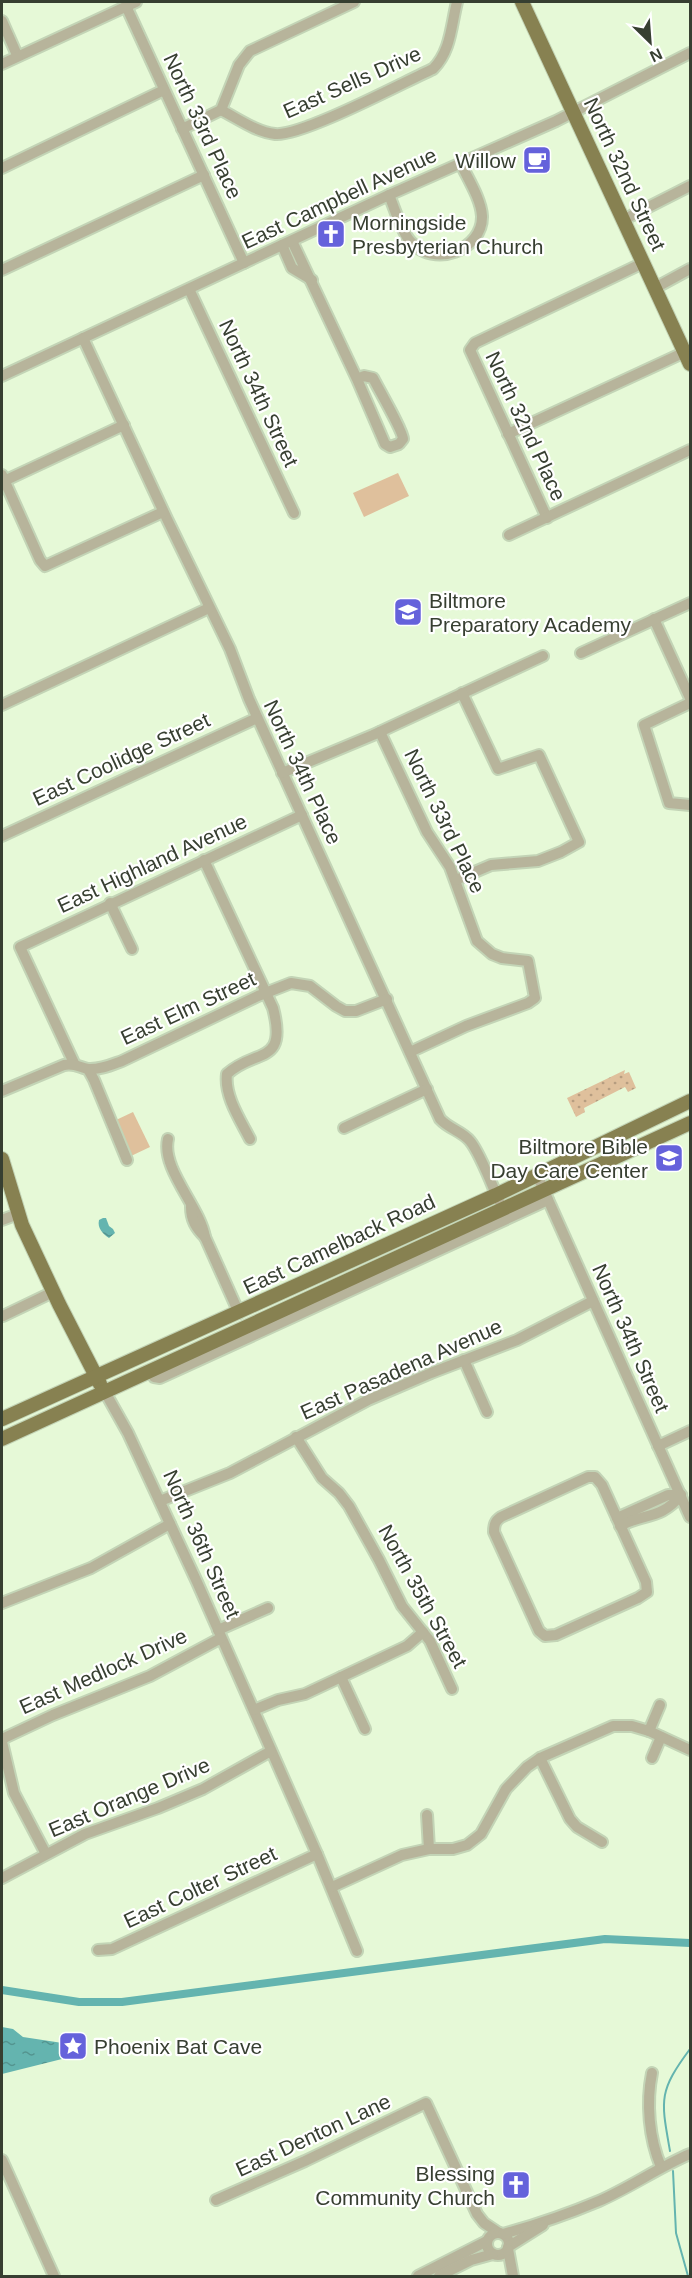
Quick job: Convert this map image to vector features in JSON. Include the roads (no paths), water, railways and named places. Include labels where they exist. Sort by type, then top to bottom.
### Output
[{"type":"main road","name":"North 32nd Street","points":[[522,2],[688,358]]},
{"type":"main road","name":"East Camelback Road","points":[[2,1419],[496,1195],[690,1101]]},
{"type":"main road","name":"East Camelback Road","points":[[2,1439],[151,1371],[327,1296],[503,1209],[546,1195],[690,1123]]},
{"type":"main road","name":"North 36th Street","points":[[2,1159],[18,1214],[53,1292],[105,1392]]},
{"type":"main road","points":[[317,1276],[327,1296]]},
{"type":"street","points":[[182,129],[220,110],[239,65],[250,51],[354,2]]},
{"type":"street","name":"East Sells Drive","points":[[220,110],[263,131],[277,135],[295,132],[329,117],[433,69],[442,60],[447,47],[457,2]]},
{"type":"street","points":[[2,64],[17,55],[131,4]]},
{"type":"street","name":"North 33rd Place","points":[[131,4],[164,90],[244,263]]},
{"type":"street","points":[[2,21],[17,55]]},
{"type":"street","name":"East Campbell Avenue","points":[[2,376],[389,195],[573,112],[690,53]]},
{"type":"street","points":[[2,168],[164,90]]},
{"type":"street","points":[[389,195],[410,241],[424,253],[441,257],[460,250],[478,233],[482,216],[477,198],[461,164]]},
{"type":"street","points":[[2,270],[204,175]]},
{"type":"street","points":[[623,220],[690,186]]},
{"type":"street","points":[[287,243],[301,269],[312,280],[385,444],[390,447],[399,444],[403,439],[403,434],[373,378],[364,376],[357,379]]},
{"type":"street","name":"North 32nd Place","points":[[547,518],[470,350],[475,343],[643,263]]},
{"type":"street","points":[[655,288],[690,269]]},
{"type":"street","name":"North 34th Street","points":[[189,289],[294,513]]},
{"type":"street","name":"North 34th Place","points":[[83,338],[163,512],[230,649],[257,718],[440,1119],[453,1131],[460,1133],[471,1142],[503,1209]]},
{"type":"street","points":[[508,434],[688,358]]},
{"type":"street","points":[[124,425],[3,478],[40,560],[45,566],[163,512]]},
{"type":"street","points":[[509,535],[690,450]]},
{"type":"street","points":[[581,653],[690,603]]},
{"type":"street","points":[[2,705],[209,608]]},
{"type":"street","points":[[654,619],[690,698]]},
{"type":"street","points":[[282,772],[380,732],[543,656]]},
{"type":"street","points":[[456,880],[491,865],[528,864],[538,861],[579,842],[539,755],[498,769],[462,693]]},
{"type":"street","points":[[690,703],[644,725],[669,803],[690,805]]},
{"type":"street","name":"East Coolidge Street","points":[[2,836],[257,718]]},
{"type":"street","name":"North 33rd Place","points":[[380,732],[427,832],[450,867],[477,941],[492,954],[502,958],[528,961],[535,998],[410,1052]]},
{"type":"street","name":"East Highland Avenue","points":[[74,1063],[20,947],[302,815]]},
{"type":"street","points":[[204,860],[276,1019],[274,1046],[265,1055],[227,1074],[226,1082],[234,1105],[250,1139]]},
{"type":"street","points":[[111,903],[132,949]]},
{"type":"street","name":"East Elm Street","points":[[88,1069],[102,1068],[122,1061],[291,983],[310,986],[345,1011],[366,1009],[387,999]]},
{"type":"street","points":[[2,1091],[40,1074],[74,1063],[88,1069],[127,1160]]},
{"type":"street","points":[[344,1128],[427,1089]]},
{"type":"street","points":[[168,1139],[167,1154],[191,1207],[191,1216],[196,1228],[205,1237],[239,1313]]},
{"type":"street","name":"North 34th Street","points":[[537,1175],[690,1517]]},
{"type":"street","name":"East Camelback Road","points":[[327,1296],[546,1195]]},
{"type":"street","points":[[2,1220],[18,1214]]},
{"type":"street","points":[[3,1316],[53,1292]]},
{"type":"street","name":"East Pasadena Avenue","points":[[160,1501],[230,1473],[378,1396],[537,1331],[593,1301]]},
{"type":"street","points":[[464,1360],[487,1412]]},
{"type":"street","name":"North 36th Street","points":[[105,1392],[128,1433],[160,1501],[332,1887],[357,1951]]},
{"type":"street","points":[[658,1446],[690,1431]]},
{"type":"street","name":"North 35th Street","points":[[296,1437],[322,1478],[339,1493],[349,1506],[380,1560],[402,1606],[430,1641],[452,1689]]},
{"type":"street","points":[[588,1477],[595,1477],[602,1485],[619,1522],[646,1582],[646,1592],[584,1623],[556,1635],[545,1636],[539,1631],[494,1532],[496,1520],[588,1477]]},
{"type":"street","points":[[619,1522],[668,1495],[681,1495]]},
{"type":"street","points":[[619,1522],[656,1514],[674,1503],[681,1495]]},
{"type":"street","points":[[650,1503],[656,1514]]},
{"type":"street","points":[[2,1603],[91,1568],[170,1524]]},
{"type":"street","name":"East Medlock Drive","points":[[2,1741],[53,1715],[150,1676],[219,1634],[268,1608]]},
{"type":"street","points":[[254,1710],[278,1700],[305,1694],[407,1646],[423,1632]]},
{"type":"street","points":[[341,1677],[365,1729]]},
{"type":"street","points":[[648,1731],[660,1705]]},
{"type":"street","points":[[332,1887],[402,1855],[429,1849],[453,1850],[467,1845],[481,1834],[506,1789],[517,1776],[540,1758],[613,1726],[632,1726],[690,1750]]},
{"type":"street","points":[[651,1758],[661,1737]]},
{"type":"street","points":[[2,1741],[14,1793],[46,1854]]},
{"type":"street","name":"East Orange Drive","points":[[2,1878],[85,1834],[203,1789],[271,1751]]},
{"type":"street","points":[[540,1758],[570,1819],[577,1827],[602,1842]]},
{"type":"street","points":[[427,1815],[429,1849]]},
{"type":"street","name":"East Colter Street","points":[[98,1950],[112,1949],[317,1854]]},
{"type":"street","points":[[652,2073],[648,2094],[656,2154],[661,2167]]},
{"type":"street","name":"East Denton Lane","points":[[216,2200],[285,2171],[426,2103],[477,2214],[495,2236]]},
{"type":"street","points":[[418,2277],[495,2236],[551,2220],[600,2200],[690,2154]]},
{"type":"street","points":[[2,2160],[54,2277]]},
{"type":"street","points":[[439,2277],[471,2260],[503,2254],[508,2248],[551,2220]]},
{"type":"street","points":[[495,2236],[508,2240],[512,2277]]},
{"type":"street","points":[[495,2236],[489,2250],[495,2254],[512,2277]]},
{"type":"water","points":[[106,1218],[115,1233],[109,1238],[99,1226],[99,1220]]},
{"type":"water","points":[[2,2027],[13,2029],[23,2037],[69,2044],[70,2057],[2,2074]]},
{"type":"waterway","points":[[2,1990],[79,2002],[122,2002],[605,1939],[690,1943]]},
{"type":"waterway","points":[[670,2151],[665,2120],[665,2097],[672,2076],[690,2049]]},
{"type":"waterway","points":[[673,2171],[676,2233],[688,2276]]},
{"type":"place","name":"Willow","points":[[537,160]]},
{"type":"place","name":"Morningside Presbyterian Church","points":[[331,234]]},
{"type":"place","name":"Biltmore Preparatory Academy","points":[[408,612]]},
{"type":"place","name":"Biltmore Bible Day Care Center","points":[[669,1158]]},
{"type":"place","name":"Phoenix Bat Cave","points":[[73,2046]]},
{"type":"place","name":"Blessing Community Church","points":[[516,2185]]}]
